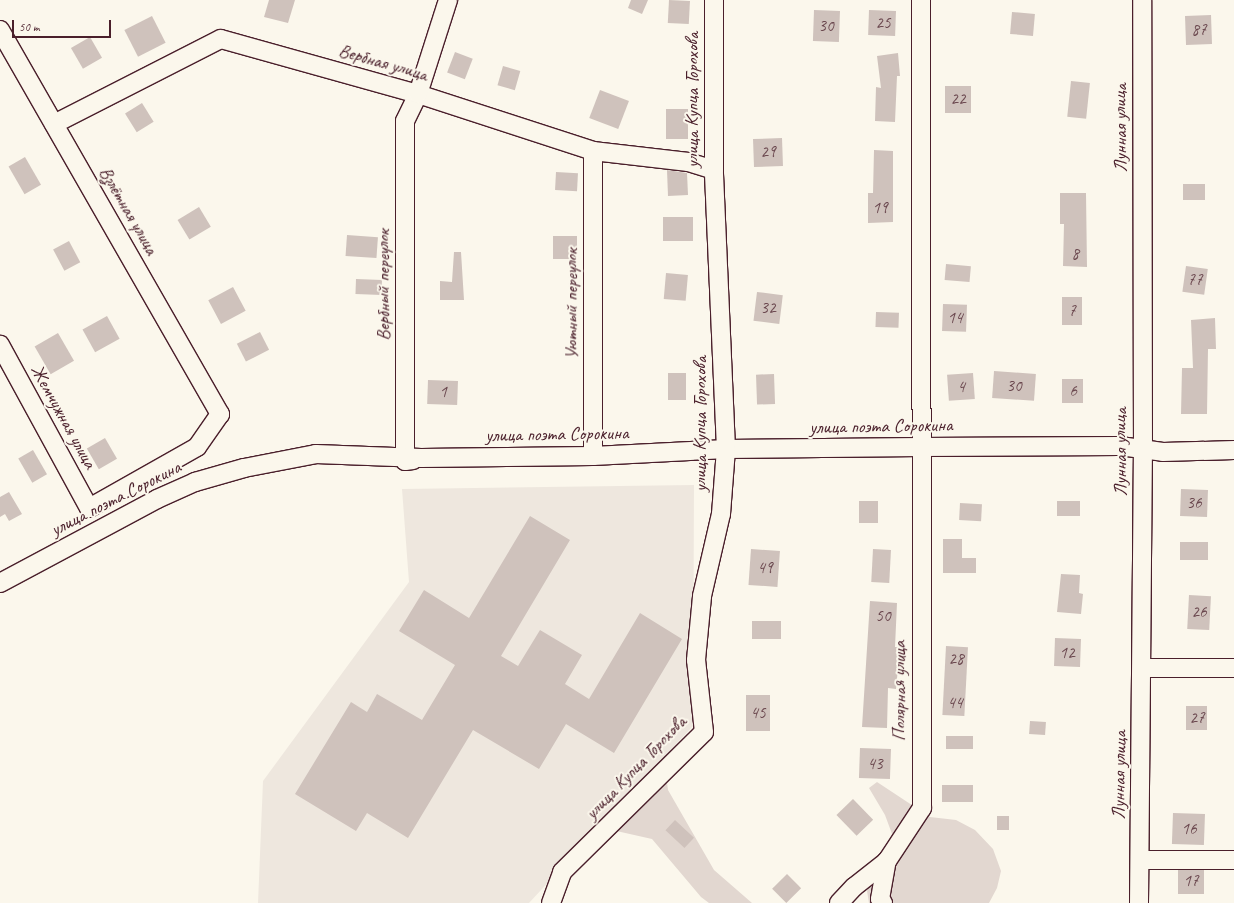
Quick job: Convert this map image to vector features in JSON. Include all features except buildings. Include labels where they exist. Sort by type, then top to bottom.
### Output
[{"type":"street","points":[[418,94],[448,0]]},
{"type":"street","name":"улица Купца Горохова","points":[[551,903],[562,872],[704,732],[696,660],[702,596],[722,514],[726,449],[714,170],[714,0]]},
{"type":"street","name":"Полярная улица","points":[[839,903],[854,887],[887,861],[922,808],[920,447],[921,0]]},
{"type":"street","name":"Лунная улица","points":[[1140,903],[1143,451],[1142,0]]},
{"type":"street","name":"Взлётная улица","points":[[0,30],[220,414],[197,447],[89,508]]},
{"type":"street","name":"Вербная улица","points":[[54,124],[220,39],[418,94],[593,152],[688,162],[714,170]]},
{"type":"street","name":"Вербный переулок","points":[[418,94],[405,121],[405,461],[421,458]]},
{"type":"street","name":"Уютный переулок","points":[[593,152],[593,456]]},
{"type":"street","name":"Жемчужная улица","points":[[0,345],[89,508]]},
{"type":"street","name":"улица поэта Сорокина","points":[[0,583],[157,499],[195,482],[244,468],[316,454],[421,458],[593,456],[726,449],[1120,446],[1143,451],[1234,450]]},
{"type":"street","points":[[1142,668],[1234,668]]},
{"type":"street","points":[[1140,860],[1234,860]]},
{"type":"street","points":[[883,903],[880,899],[887,861]]},
{"type":"shaded area","points":[[694,485],[693,726],[529,903],[258,903],[263,781],[409,582],[402,489]]},
{"type":"shaded area","points":[[664,760],[668,790],[714,870],[752,903],[709,903],[701,897],[652,839],[612,830],[602,817]]},
{"type":"shaded area","points":[[877,782],[930,817],[956,820],[975,830],[993,849],[1001,871],[997,888],[989,903],[869,903],[867,891],[895,842],[885,815],[869,788]]}]
